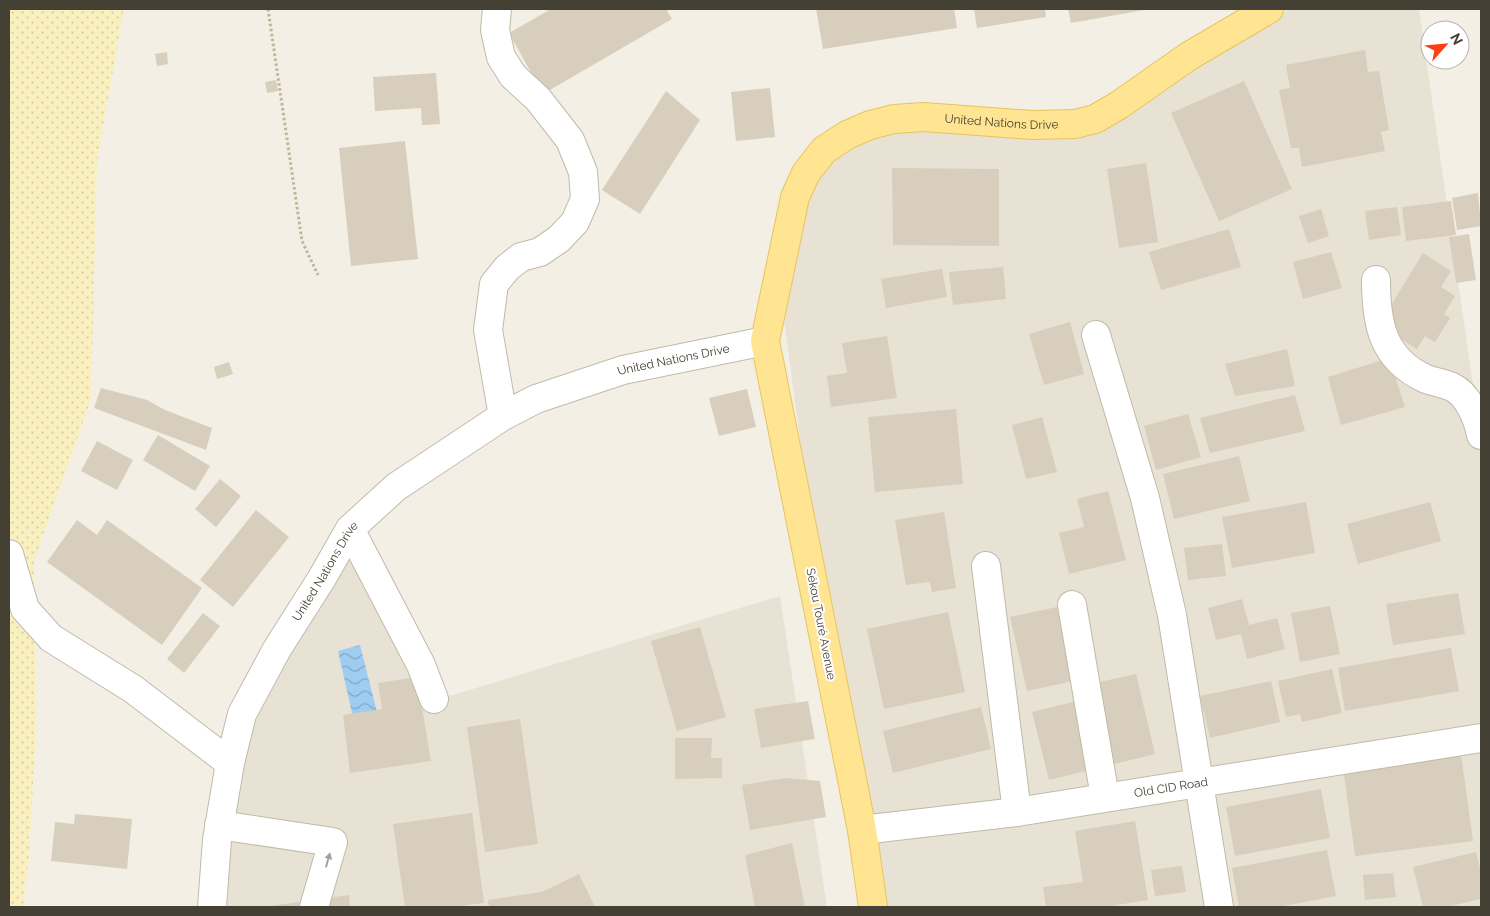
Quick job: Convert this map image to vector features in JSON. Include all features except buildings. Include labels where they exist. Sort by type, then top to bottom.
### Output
[{"type":"main road","name":"United Nations Drive","points":[[765,341],[795,197],[806,173],[824,150],[847,135],[870,125],[894,119],[924,117],[1032,125],[1075,124],[1095,119],[1119,105],[1189,56],[1269,9]]},
{"type":"main road","name":"Sékou Touré Avenue","points":[[765,341],[862,830],[873,907]]},
{"type":"street","points":[[497,9],[495,30],[500,57],[512,76],[538,100],[570,140],[584,172],[585,199],[575,222],[559,238],[540,252],[521,258],[507,268],[494,284],[488,330],[503,416]]},
{"type":"street","points":[[1376,280],[1376,312],[1385,342],[1402,363],[1425,379],[1454,388],[1472,410],[1481,435]]},
{"type":"street","points":[[1096,334],[1145,498],[1172,615],[1219,907]]},
{"type":"street","name":"United Nations Drive","points":[[212,907],[219,825],[230,763],[242,714],[277,649],[350,529],[396,487],[503,416],[536,399],[623,370],[765,341]]},
{"type":"street","points":[[350,529],[421,665],[434,699]]},
{"type":"street","points":[[9,554],[25,609],[50,638],[133,689],[230,763]]},
{"type":"street","points":[[986,566],[1017,812]]},
{"type":"street","points":[[1072,605],[1105,797]]},
{"type":"street","name":"Old CID Road","points":[[862,830],[1017,812],[1200,781],[1481,738]]},
{"type":"street","points":[[219,825],[333,842],[314,907]]},
{"type":"path","points":[[268,9],[302,241],[318,275]]},
{"type":"shaded area","points":[[1289,9],[1419,9],[1420,70],[1428,70],[1481,441],[1481,907],[863,907],[772,230],[859,124],[1088,124]]},
{"type":"shaded area","points":[[343,539],[433,701],[780,596],[827,907],[213,907],[251,670]]},
{"type":"sand","points":[[9,9],[124,9],[97,160],[91,399],[34,561],[36,731],[29,856],[23,907],[9,907]]},
{"type":"water","points":[[360,645],[379,720],[355,726],[338,651]]}]
